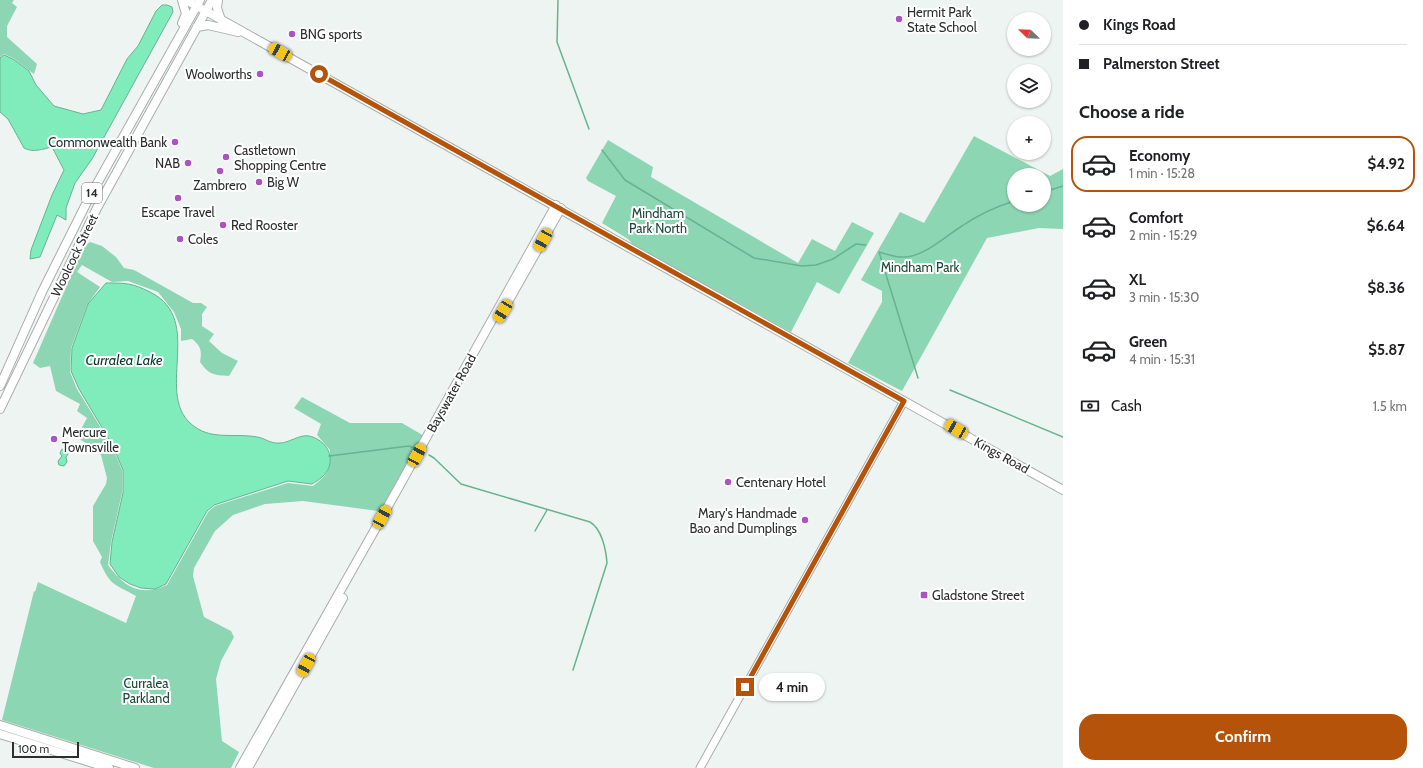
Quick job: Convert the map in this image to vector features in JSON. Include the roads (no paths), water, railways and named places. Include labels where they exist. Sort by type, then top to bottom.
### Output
[{"type":"main road","points":[[164,64],[185,16],[182,0]]},
{"type":"main road","name":"Kings Road","points":[[186,0],[198,3],[206,11],[221,20],[1063,490]]},
{"type":"main road","name":"Woolcock Street","points":[[0,409],[78,245],[212,0]]},
{"type":"main road","points":[[218,0],[217,8],[221,20]]},
{"type":"main road","name":"Woolcock Street","points":[[0,386],[72,232],[198,3]]},
{"type":"main road","points":[[197,27],[205,24],[213,25],[250,36]]},
{"type":"main road","name":"Bayswater Road","points":[[240,768],[558,207]]},
{"type":"main road","name":"Bayswater Road","points":[[248,768],[558,207]]},
{"type":"main road","points":[[0,725],[135,768]]},
{"type":"main road","points":[[0,734],[108,768]]},
{"type":"street","points":[[700,768],[904,401]]},
{"type":"water","points":[[162,5],[172,7],[173,12],[92,159],[75,183],[66,208],[66,220],[57,215],[40,257],[30,259],[31,250],[52,195],[64,170],[52,147],[42,150],[24,148],[8,119],[0,112],[0,58],[4,55],[13,59],[29,71],[36,85],[54,106],[83,114],[101,110],[127,59],[138,46],[156,11]]},
{"type":"water","name":"Curralea Lake","points":[[106,283],[124,283],[133,285],[150,292],[166,305],[175,321],[178,339],[176,378],[177,397],[183,414],[195,427],[202,431],[217,435],[257,437],[276,443],[283,443],[302,436],[309,436],[323,443],[329,451],[330,456],[329,467],[326,472],[320,479],[312,484],[288,481],[214,505],[207,511],[166,584],[155,589],[141,588],[130,584],[119,577],[110,564],[112,542],[123,493],[123,470],[113,446],[79,389],[71,371],[72,348],[88,304]]},
{"type":"water","points":[[62,449],[66,450],[68,454],[66,457],[67,462],[64,466],[59,465],[58,461],[62,456],[60,453]]},
{"type":"waterway","points":[[558,0],[557,42],[589,129]]},
{"type":"waterway","points":[[602,150],[625,180],[754,258],[802,266],[816,265],[833,259],[856,244],[866,245]]},
{"type":"waterway","points":[[1051,190],[1063,186]]},
{"type":"waterway","points":[[879,252],[904,257],[919,254],[932,247],[974,218],[1007,204]]},
{"type":"waterway","points":[[879,252],[918,378]]},
{"type":"waterway","points":[[950,390],[1063,437]]},
{"type":"waterway","points":[[329,456],[409,446],[414,448]]},
{"type":"waterway","points":[[429,455],[461,484],[590,522],[598,530],[606,552],[607,563],[573,670]]},
{"type":"waterway","points":[[535,531],[547,510]]},
{"type":"place","name":"Hermit Park State School","points":[[899,19]]},
{"type":"place","name":"BNG sports","points":[[292,34]]},
{"type":"place","name":"Woolworths","points":[[260,74]]},
{"type":"place","name":"Commonwealth Bank","points":[[175,142]]},
{"type":"place","name":"Castletown Shopping Centre","points":[[226,157]]},
{"type":"place","name":"NAB","points":[[188,163]]},
{"type":"place","name":"Zambrero","points":[[220,171]]},
{"type":"place","name":"Big W","points":[[259,182]]},
{"type":"place","name":"Escape Travel","points":[[178,198]]},
{"type":"place","name":"Red Rooster","points":[[223,225]]},
{"type":"place","name":"Coles","points":[[180,239]]},
{"type":"place","name":"Mercure Townsville","points":[[54,439]]},
{"type":"place","name":"Centenary Hotel","points":[[728,482]]},
{"type":"place","name":"Mary's Handmade Bao and Dumplings","points":[[805,520]]},
{"type":"place","name":"Gladstone Street","points":[[924,595]]},
{"type":"park label","name":"Mindham Park North","points":[[658,220]]},
{"type":"park label","name":"Mindham Park","points":[[920,267]]},
{"type":"park label","name":"Curralea Parkland","points":[[146,690]]}]
